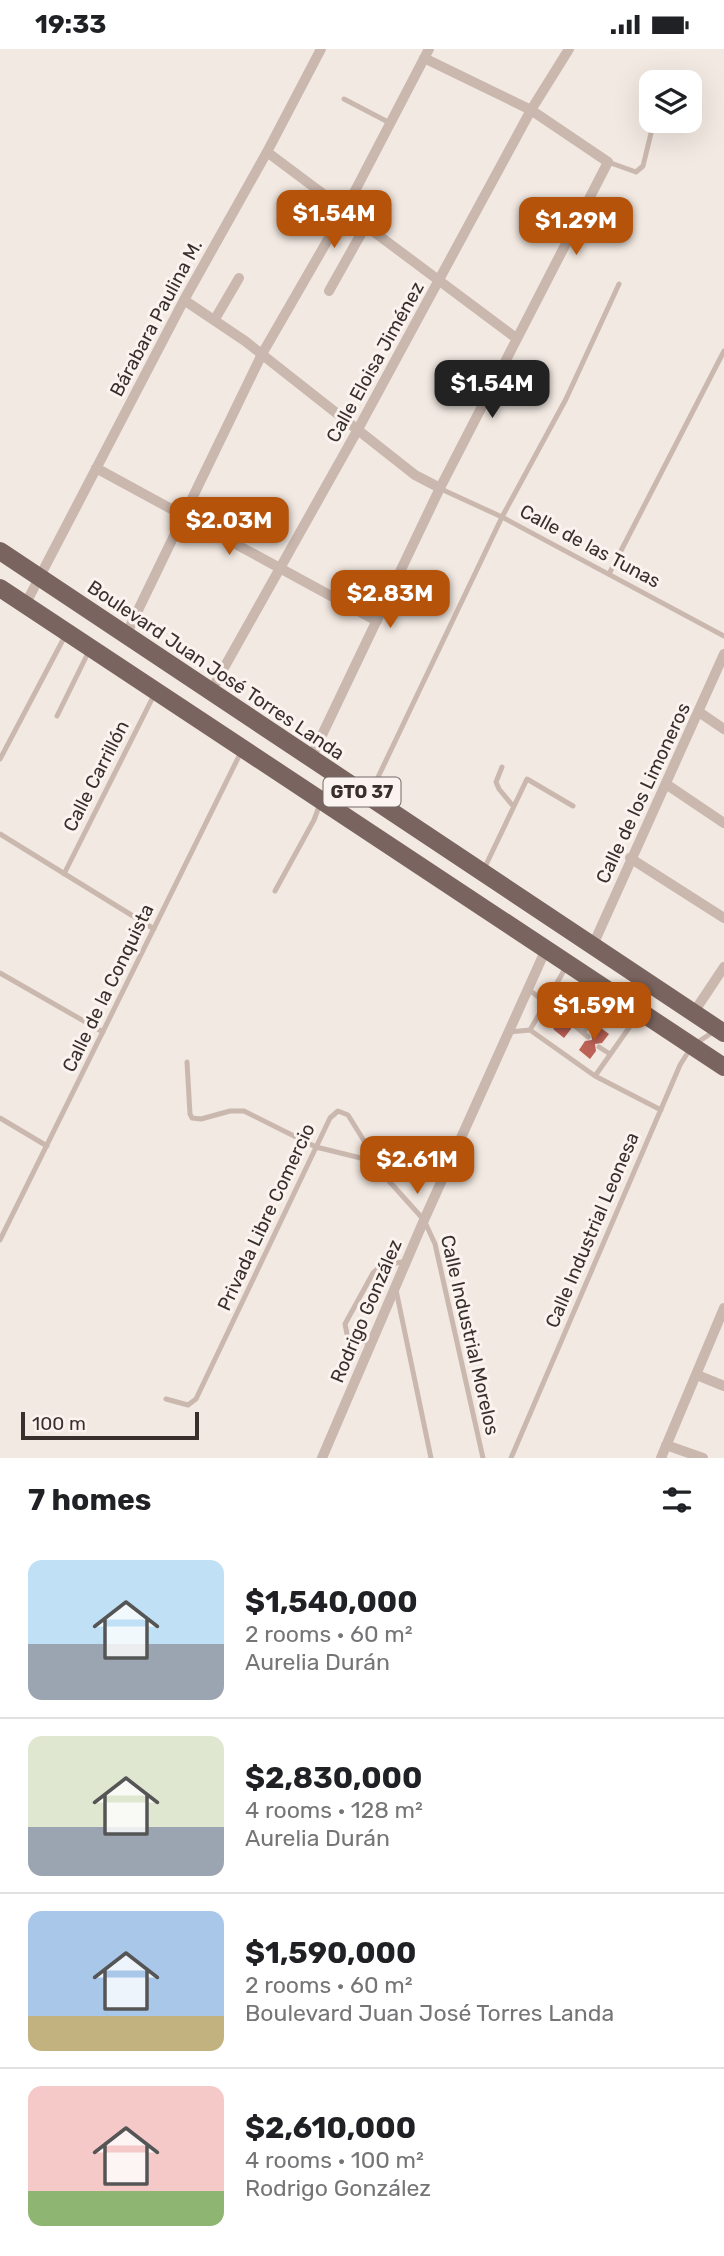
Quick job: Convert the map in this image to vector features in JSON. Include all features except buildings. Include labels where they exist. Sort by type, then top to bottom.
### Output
[{"type":"main road","name":"Boulevard Juan José Torres Landa","points":[[0,551],[722,1032]]},
{"type":"main road","name":"GTO 37","points":[[0,588],[724,1067]]},
{"type":"street","name":"Bárabara Paulina M.","points":[[25,605],[184,300],[321,49]]},
{"type":"street","name":"Calle Eloisa Jiménez","points":[[211,691],[357,431],[531,110],[569,49]]},
{"type":"street","points":[[126,635],[262,354],[345,210],[425,52],[531,110],[608,162],[440,488],[311,758]]},
{"type":"street","points":[[267,152],[516,338]]},
{"type":"street","points":[[329,291],[366,225]]},
{"type":"street","points":[[215,319],[239,278]]},
{"type":"street","points":[[184,300],[262,354],[415,475],[440,488]]},
{"type":"street","points":[[96,468],[377,621]]},
{"type":"street","name":"Calle de los Limoneros","points":[[593,945],[724,654]]},
{"type":"street","points":[[699,712],[724,729]]},
{"type":"street","points":[[666,784],[724,823]]},
{"type":"street","points":[[631,858],[724,918]]},
{"type":"street","name":"Rodrigo González","points":[[322,1458],[424,1220],[547,949]]},
{"type":"street","points":[[694,1012],[724,967]]},
{"type":"street","points":[[661,1458],[724,1308]]},
{"type":"street","points":[[697,1375],[724,1386]]},
{"type":"street","points":[[666,1445],[703,1458]]},
{"type":"lane","points":[[344,99],[390,123]]},
{"type":"lane","points":[[608,162],[636,172],[643,166],[650,133]]},
{"type":"lane","points":[[369,797],[502,517],[566,399],[619,284]]},
{"type":"lane","points":[[609,574],[724,351]]},
{"type":"lane","name":"Calle de las Tunas","points":[[440,488],[502,517],[724,636]]},
{"type":"lane","points":[[0,759],[67,633]]},
{"type":"lane","points":[[57,716],[90,649]]},
{"type":"lane","name":"Calle Carrillón","points":[[64,874],[156,692]]},
{"type":"lane","name":"Calle de la Conquista","points":[[0,1240],[242,749]]},
{"type":"lane","points":[[502,767],[496,782],[513,806]]},
{"type":"lane","points":[[483,872],[527,779],[573,806]]},
{"type":"lane","points":[[275,891],[314,820],[321,801]]},
{"type":"lane","points":[[0,834],[154,929]]},
{"type":"lane","points":[[530,1030],[567,964]]},
{"type":"lane","points":[[0,973],[103,1033]]},
{"type":"lane","points":[[528,989],[563,1016]]},
{"type":"lane","points":[[574,1025],[586,1035],[608,990]]},
{"type":"lane","points":[[595,1076],[641,1011]]},
{"type":"lane","points":[[509,1032],[530,1030],[595,1076],[661,1110]]},
{"type":"lane","points":[[692,1046],[705,1036],[722,1032]]},
{"type":"lane","name":"Calle Industrial Leonesa","points":[[511,1458],[680,1065],[692,1046]]},
{"type":"lane","points":[[599,1047],[610,1054]]},
{"type":"lane","points":[[187,1062],[192,1118],[201,1119],[230,1111],[244,1111],[316,1147],[377,1162]]},
{"type":"lane","name":"Privada Libre Comercio","points":[[166,1399],[188,1405],[196,1399],[330,1118],[338,1111],[348,1115],[377,1162],[401,1195],[424,1220]]},
{"type":"lane","points":[[0,1118],[47,1146]]},
{"type":"lane","name":"Calle Industrial Morelos","points":[[424,1220],[440,1261],[483,1458]]},
{"type":"lane","points":[[371,1345],[347,1334],[345,1324],[373,1273],[381,1266],[407,1261]]},
{"type":"lane","points":[[396,1286],[431,1458]]}]
